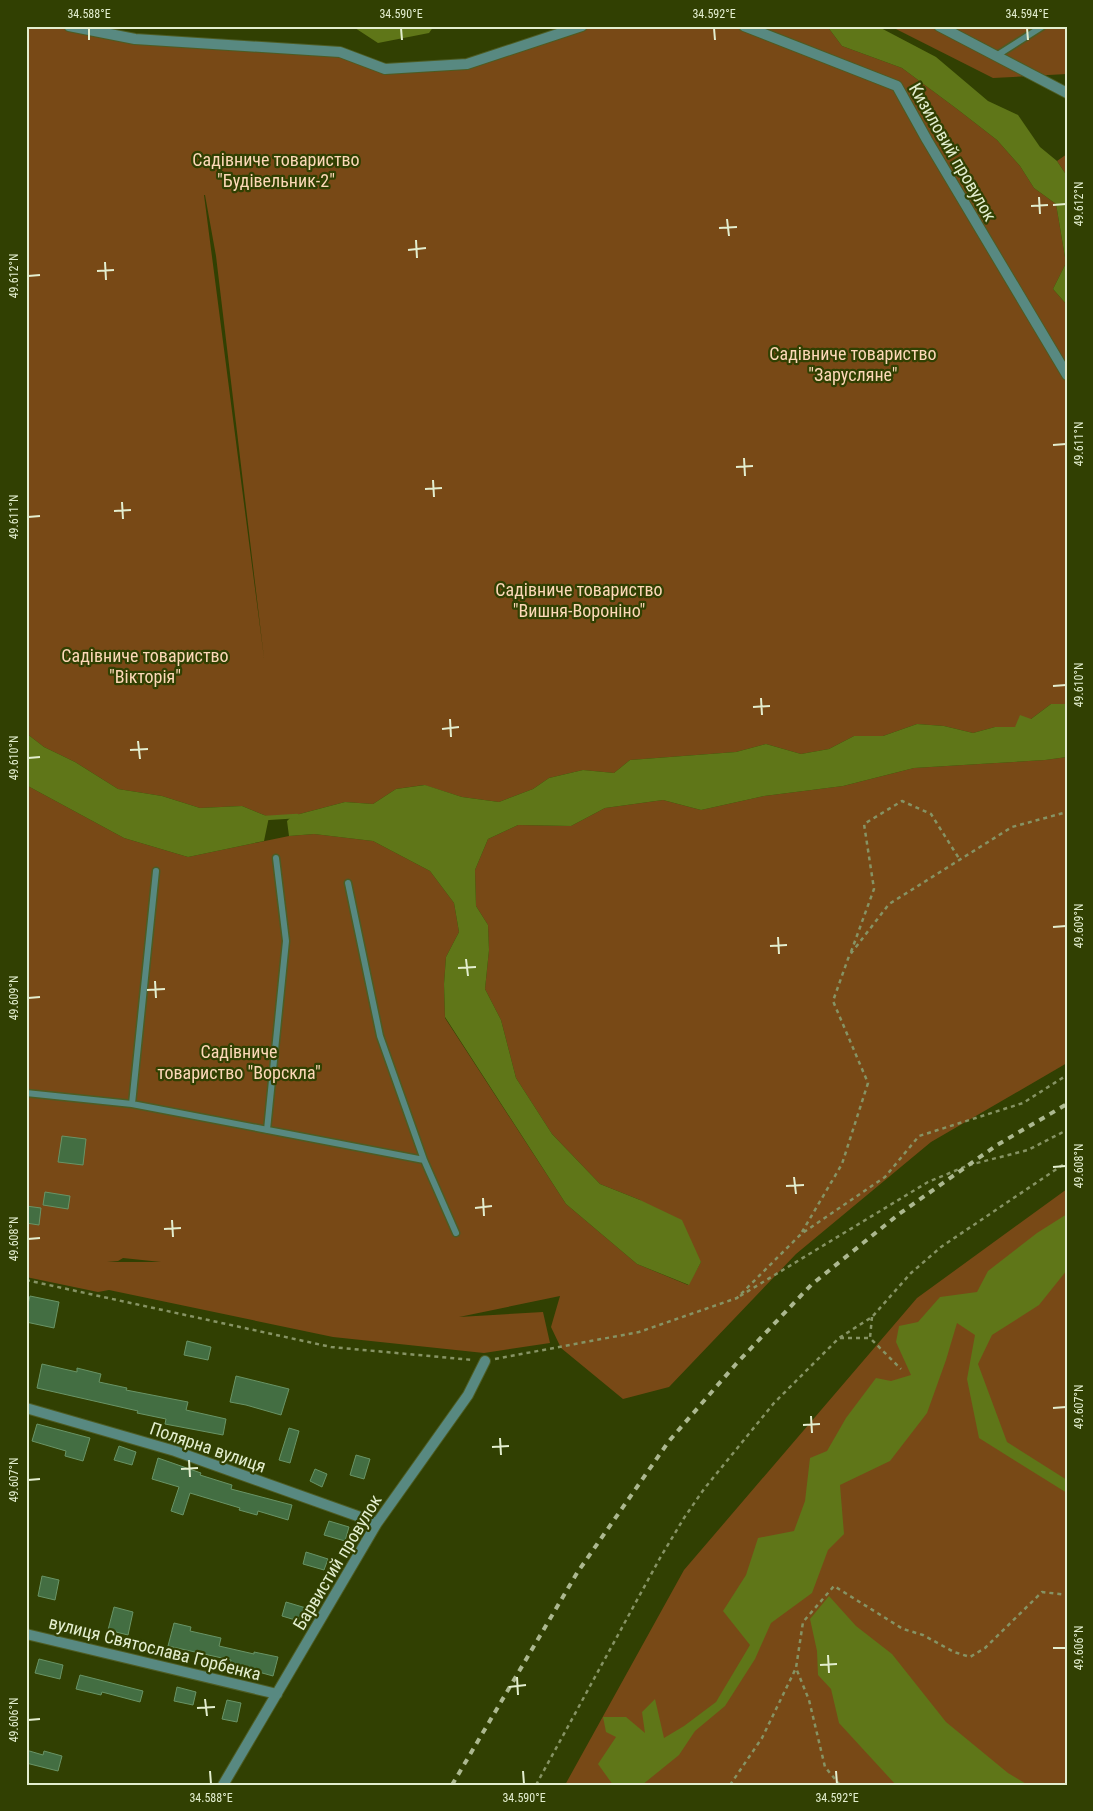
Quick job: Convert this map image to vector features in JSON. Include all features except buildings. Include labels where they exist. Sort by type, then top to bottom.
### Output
[{"type":"street","points":[[69,26],[136,39],[340,52],[386,69],[467,64],[582,26]]},
{"type":"street","name":"Кизиловий провулок","points":[[744,26],[897,86],[927,140],[1067,374]]},
{"type":"street","points":[[939,26],[1067,93]]},
{"type":"street","name":"Барвистий провулок","points":[[223,1785],[377,1524],[468,1395],[485,1361]]},
{"type":"street","name":"Полярна вулиця","points":[[26,1408],[175,1451],[377,1524]]},
{"type":"street","name":"вулиця Святослава Горбенка","points":[[26,1634],[277,1694]]},
{"type":"lane","points":[[996,56],[1043,26]]},
{"type":"lane","points":[[267,1130],[286,941],[276,858]]},
{"type":"lane","points":[[132,1104],[156,871]]},
{"type":"lane","points":[[348,883],[380,1036],[424,1160],[456,1233]]},
{"type":"lane","points":[[26,1092],[132,1104],[424,1160]]},
{"type":"path","points":[[801,1234],[842,1164],[868,1083],[833,1001],[874,889],[864,824],[902,801],[931,814],[960,860]]},
{"type":"path","points":[[850,956],[889,904],[1012,827],[1067,812]]},
{"type":"path","points":[[737,1298],[801,1234],[885,1177],[919,1136],[1023,1103],[1067,1075]]},
{"type":"path","points":[[26,1280],[331,1347],[485,1361],[639,1332],[737,1298],[928,1182],[969,1165],[1028,1150],[1067,1130]]},
{"type":"path","points":[[536,1785],[660,1558],[684,1518],[704,1489],[774,1403],[838,1338],[872,1317],[911,1273],[941,1248],[1067,1162]]},
{"type":"path","points":[[870,1338],[872,1317]]},
{"type":"path","points":[[838,1338],[870,1338],[901,1369]]},
{"type":"path","points":[[730,1785],[762,1738],[796,1668],[803,1622],[834,1586],[903,1629],[923,1635],[954,1652],[970,1657],[985,1648],[1042,1592],[1067,1595]]},
{"type":"path","points":[[796,1668],[809,1700],[825,1768],[840,1785]]},
{"type":"green space","points":[[26,26],[69,26],[136,39],[340,52],[386,69],[467,64],[582,26],[827,26],[842,46],[902,68],[997,140],[1020,166],[1034,188],[1056,204],[1066,263],[1053,289],[1067,305],[1067,704],[1051,704],[1031,719],[1015,727],[995,727],[973,733],[944,726],[917,724],[883,736],[854,736],[829,749],[801,754],[766,744],[736,752],[630,760],[614,773],[583,770],[549,778],[533,789],[499,802],[462,797],[424,785],[396,789],[373,804],[345,802],[292,816],[269,817],[242,806],[200,808],[162,796],[118,789],[75,762],[44,747],[26,733]],"holes":[[[204,195],[216,256],[264,658]]]},
{"type":"green space","points":[[890,26],[1067,26],[1067,74],[993,78]]},
{"type":"green space","points":[[1067,154],[1067,176],[1057,161]]},
{"type":"green space","name":"Садівниче товариство \"Ворскла\"","points":[[1067,757],[1067,1063],[931,1142],[796,1254],[669,1387],[623,1399],[561,1348],[551,1327],[560,1296],[459,1317],[543,1312],[550,1343],[484,1353],[333,1337],[109,1290],[98,1292],[26,1277],[26,785],[124,838],[188,857],[289,836],[314,834],[373,841],[430,871],[454,903],[459,932],[446,957],[444,984],[445,1018],[566,1204],[637,1264],[688,1285],[701,1262],[640,1200],[600,1184],[552,1134],[516,1078],[501,1020],[485,989],[489,950],[488,925],[476,906],[475,870],[488,839],[518,825],[571,826],[605,808],[663,800],[701,810],[764,796],[843,786],[914,768]],"holes":[[[123,1258],[161,1262],[107,1262],[118,1261]]]},
{"type":"green space","points":[[1067,1189],[1067,1785],[565,1785],[684,1570],[917,1298]]},
{"type":"shaded area","points":[[352,26],[434,26],[429,33],[378,43]]},
{"type":"shaded area","points":[[827,26],[877,26],[936,57],[988,101],[1018,115],[1040,147],[1057,161],[1067,176],[1067,305],[1053,289],[1066,263],[1056,204],[1034,188],[1020,166],[997,140],[902,68],[842,46]]},
{"type":"shaded area","points":[[1051,704],[1067,704],[1067,757],[914,768],[843,786],[764,796],[701,810],[663,800],[605,808],[571,826],[518,825],[488,839],[475,870],[476,906],[488,925],[489,950],[485,989],[501,1020],[516,1078],[552,1134],[600,1184],[682,1220],[701,1262],[689,1285],[637,1264],[566,1204],[445,1017],[444,984],[446,957],[459,932],[454,903],[430,871],[373,841],[314,834],[289,836],[287,821],[292,816],[345,802],[373,804],[396,789],[425,785],[462,797],[499,802],[533,789],[549,778],[583,770],[614,773],[630,760],[736,752],[766,744],[801,754],[829,749],[854,736],[883,736],[917,724],[944,726],[973,733],[995,727],[1015,727],[1020,715],[1031,719]]},
{"type":"shaded area","points":[[26,733],[44,747],[75,762],[118,789],[162,796],[200,808],[242,806],[269,817],[264,841],[188,857],[124,838],[26,785]]},
{"type":"shaded area","points":[[1067,1214],[1067,1270],[1039,1305],[992,1335],[978,1364],[1007,1442],[1067,1480],[1067,1493],[979,1438],[967,1379],[975,1335],[957,1323],[927,1413],[890,1461],[840,1485],[844,1534],[828,1550],[812,1593],[771,1623],[755,1659],[725,1706],[695,1731],[679,1755],[642,1785],[613,1785],[598,1764],[616,1737],[606,1732],[603,1717],[626,1717],[645,1733],[642,1712],[655,1699],[664,1738],[684,1726],[716,1702],[750,1645],[723,1611],[746,1575],[758,1538],[794,1531],[805,1501],[810,1458],[827,1451],[846,1418],[876,1378],[891,1381],[911,1375],[896,1342],[899,1326],[918,1322],[940,1297],[977,1292],[988,1271],[1037,1233]]},
{"type":"shaded area","points":[[829,1596],[856,1626],[892,1654],[946,1722],[1008,1773],[1028,1785],[896,1785],[839,1723],[831,1689],[818,1675],[817,1651],[810,1619]]},
{"type":"waterway","points":[[265,818],[297,816]]},
{"type":"railway","points":[[452,1785],[577,1573],[669,1441],[736,1364],[811,1285],[899,1214],[997,1145],[1067,1104]]},
{"type":"park label","name":"Садівниче товариство \"Будівельник-2\"","points":[[276,169]]},
{"type":"park label","name":"Садівниче товариство \"Зарусляне\"","points":[[853,363]]},
{"type":"park label","name":"Садівниче товариство \"Вишня-Вороніно\"","points":[[579,599]]},
{"type":"park label","name":"Садівниче товариство \"Вікторія\"","points":[[145,665]]}]
